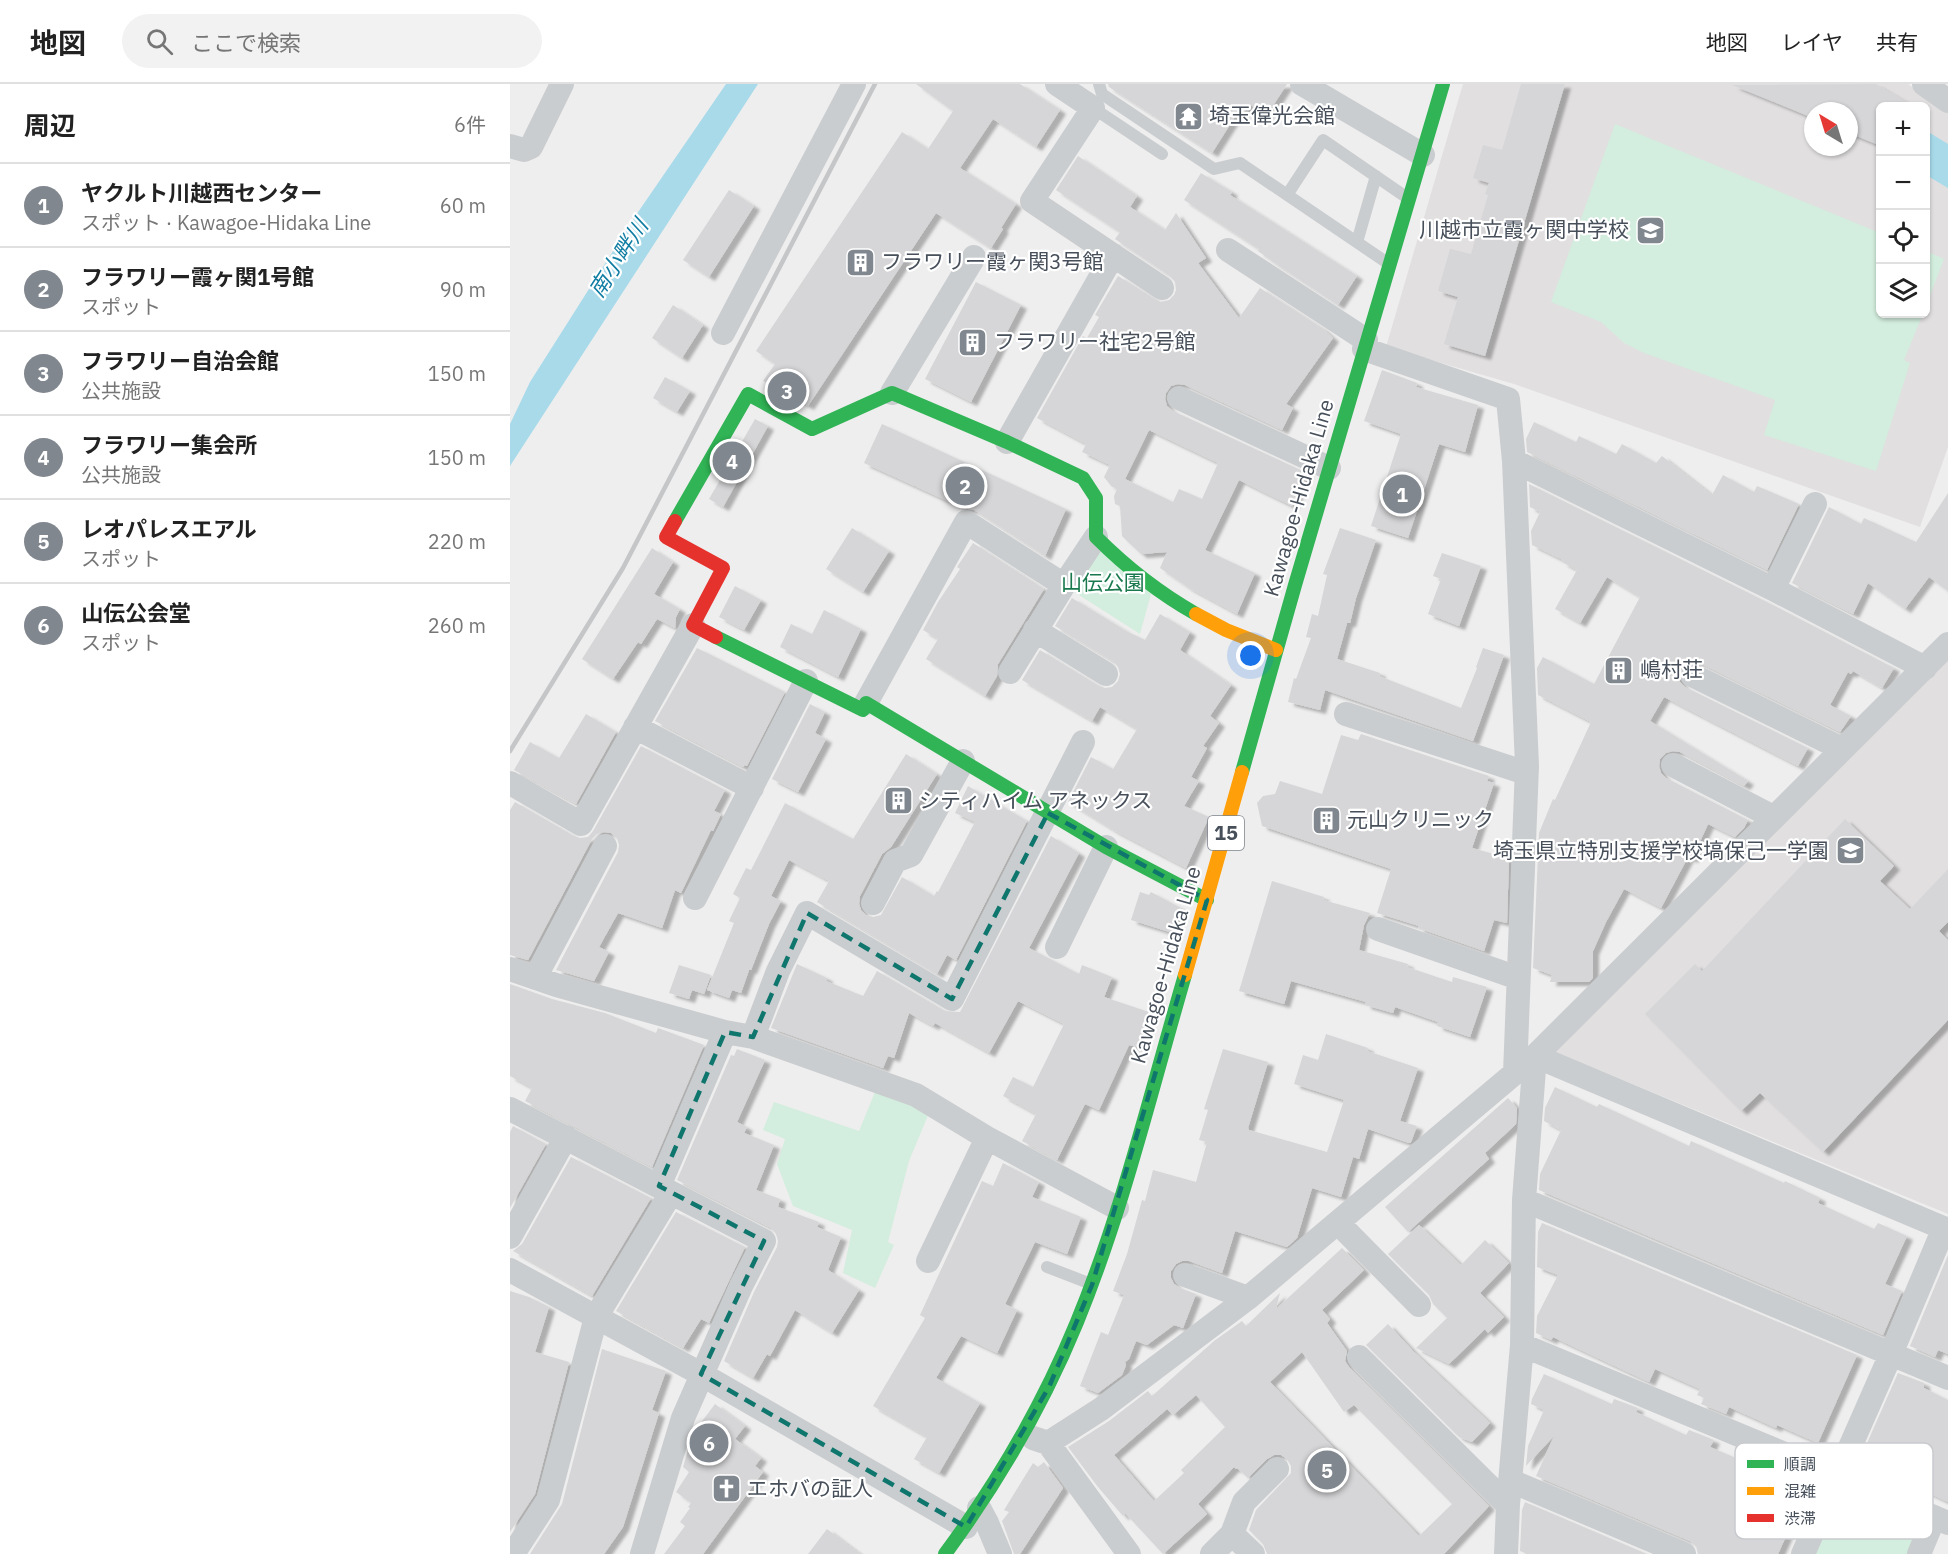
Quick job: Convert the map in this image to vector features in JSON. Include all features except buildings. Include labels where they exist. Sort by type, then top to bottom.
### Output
[{"type":"main road","name":"Kawagoe-Hidaka Line","points":[[945,1554],[972,1518],[1023,1435],[1049,1387],[1092,1285],[1117,1208],[1207,900],[1276,650],[1443,84]]},
{"type":"main road","points":[[1207,900],[1106,847],[866,703],[863,710],[693,625],[723,568],[666,537],[748,394],[812,429],[892,393],[1007,442],[1083,478],[1096,498],[1096,537],[1126,567],[1156,590],[1190,611],[1276,650]]},
{"type":"street","points":[[510,146],[524,150],[531,147],[562,84]]},
{"type":"street","points":[[723,333],[854,84]]},
{"type":"street","points":[[1057,84],[1093,108],[1032,201],[1162,288]]},
{"type":"street","points":[[1302,84],[1423,155]]},
{"type":"street","points":[[1924,84],[1948,101]]},
{"type":"street","points":[[1228,250],[1365,345],[1508,399],[1514,461],[1526,773],[1515,1073]]},
{"type":"street","points":[[1007,442],[1113,255]]},
{"type":"street","points":[[892,393],[974,257]]},
{"type":"street","points":[[1179,398],[1329,468]]},
{"type":"street","points":[[1514,461],[1773,589],[1925,668]]},
{"type":"street","points":[[1773,589],[1815,504]]},
{"type":"street","points":[[866,703],[966,522],[1064,585]]},
{"type":"street","points":[[1010,672],[1096,537]]},
{"type":"street","points":[[510,783],[580,824],[693,625]]},
{"type":"street","points":[[1035,630],[1106,674]]},
{"type":"street","points":[[1048,1443],[1101,1409],[1248,1298],[1535,1056],[1948,644]]},
{"type":"street","points":[[1692,675],[1842,748]]},
{"type":"street","points":[[695,898],[806,681]]},
{"type":"street","points":[[1346,714],[1526,773]]},
{"type":"street","points":[[635,727],[752,788]]},
{"type":"street","points":[[753,1037],[778,971],[807,913],[952,999],[1083,742]]},
{"type":"street","points":[[873,903],[895,861],[911,855],[963,761]]},
{"type":"street","points":[[1673,765],[1773,818]]},
{"type":"street","points":[[535,978],[605,846]]},
{"type":"street","points":[[1057,947],[1106,847]]},
{"type":"street","points":[[1378,929],[1518,978]]},
{"type":"street","points":[[510,969],[725,1032],[753,1037],[916,1095],[987,1138],[1117,1208]]},
{"type":"street","points":[[513,1554],[548,1500],[596,1317],[665,1190],[725,1032]]},
{"type":"street","points":[[1506,1554],[1522,1345],[1524,1200],[1535,1056]]},
{"type":"street","points":[[1535,1056],[1946,1229],[1853,1443]]},
{"type":"street","points":[[510,1109],[764,1241],[741,1286],[683,1418],[642,1554]]},
{"type":"street","points":[[510,1237],[566,1137]]},
{"type":"street","points":[[928,1261],[987,1138]]},
{"type":"street","points":[[1524,1200],[1948,1378]]},
{"type":"street","points":[[1338,1223],[1419,1305]]},
{"type":"street","points":[[510,1269],[701,1374],[972,1518],[987,1523],[1000,1554]]},
{"type":"street","points":[[1185,1275],[1248,1298]]},
{"type":"street","points":[[1522,1345],[1758,1443]]},
{"type":"street","points":[[1359,1357],[1510,1493],[1684,1554]]},
{"type":"street","points":[[1023,1435],[1048,1443],[1129,1554]]},
{"type":"street","points":[[1212,1554],[1232,1534],[1244,1502],[1277,1469]]},
{"type":"street","points":[[1232,1534],[1253,1554]]},
{"type":"street","points":[[1803,1554],[1810,1539]]},
{"type":"street","points":[[1919,1554],[1929,1539]]},
{"type":"lane","points":[[1099,84],[1102,94],[1214,169],[1240,163],[1390,264]]},
{"type":"lane","points":[[1093,108],[1162,154]]},
{"type":"lane","points":[[1287,195],[1323,140],[1409,199]]},
{"type":"lane","points":[[1357,242],[1376,176]]},
{"type":"lane","points":[[1047,1267],[1092,1285]]},
{"type":"highlighted area","points":[[1048,813],[1207,900],[1092,1285],[1049,1387],[966,1527],[701,1374],[764,1241],[659,1186],[725,1032],[753,1037],[807,913],[952,999]]},
{"type":"shaded area","name":"川越市立霞ヶ関中学校","points":[[1463,84],[1908,84],[1948,112],[1948,447],[1920,527],[1514,384],[1386,347]]},
{"type":"shaded area","name":"埼玉県立特別支援学校塙保己一学園","points":[[1948,650],[1948,1214],[1555,1052]]},
{"type":"green space","points":[[1615,124],[1876,231],[1876,318],[1921,318],[1904,360],[1910,363],[1876,471],[1764,435],[1775,400],[1644,353],[1624,343],[1601,322],[1551,302]]},
{"type":"green space","points":[[1930,253],[1944,259],[1930,296]]},
{"type":"green space","name":"山伝公園","points":[[1097,546],[1151,594],[1140,634],[1068,588]]},
{"type":"green space","points":[[875,1092],[904,1100],[929,1113],[909,1161],[888,1242],[894,1245],[875,1288],[843,1273],[852,1230],[793,1206],[777,1164],[785,1139],[763,1130],[774,1102],[859,1131]]},
{"type":"green space","points":[[1819,1539],[1917,1539],[1910,1554],[1812,1554]]},
{"type":"water","name":"南小畔川","points":[[726,84],[758,84],[510,466],[510,424],[530,382],[634,218]]},
{"type":"water","points":[[1930,133],[1948,144],[1948,188],[1930,177]]},
{"type":"railway","points":[[510,751],[623,568],[875,84]]},
{"type":"traffic: fast","points":[[1242,772],[1443,84]]},
{"type":"traffic: fast","points":[[675,521],[748,394],[812,429],[892,393],[1007,442],[1083,478],[1096,498],[1096,537],[1143,579],[1196,614]]},
{"type":"traffic: fast","points":[[716,637],[863,710],[866,703],[1106,847],[1207,900]]},
{"type":"traffic: fast","points":[[945,1554],[983,1499],[1018,1442],[1064,1353],[1077,1322],[1136,1150],[1185,975]]},
{"type":"traffic: slow","points":[[1196,614],[1226,630],[1276,650]]},
{"type":"traffic: slow","points":[[1185,975],[1242,772]]},
{"type":"traffic: jam","points":[[675,521],[666,537],[723,568],[693,625],[716,637]]},
{"type":"place","name":"埼玉偉光会館","points":[[1188,116]]},
{"type":"place","name":"川越市立霞ヶ関中学校","points":[[1650,230]]},
{"type":"place","name":"フラワリー霞ヶ関3号館","points":[[860,262]]},
{"type":"place","name":"フラワリー社宅2号館","points":[[973,342]]},
{"type":"place","name":"フラワリー自治会館","points":[[787,391]]},
{"type":"place","name":"フラワリー集会所","points":[[732,461]]},
{"type":"place","name":"フラワリー霞ヶ関1号館","points":[[965,486]]},
{"type":"place","name":"ヤクルト川越西センター","points":[[1402,494]]},
{"type":"place","name":"嶋村荘","points":[[1619,670]]},
{"type":"place","name":"シティハイム アネックス","points":[[898,801]]},
{"type":"place","name":"元山クリニック","points":[[1326,820]]},
{"type":"place","name":"埼玉県立特別支援学校塙保己一学園","points":[[1850,851]]},
{"type":"place","name":"山伝公会堂","points":[[709,1443]]},
{"type":"place","name":"レオパレスエアル","points":[[1327,1470]]},
{"type":"place","name":"エホバの証人","points":[[726,1489]]}]
